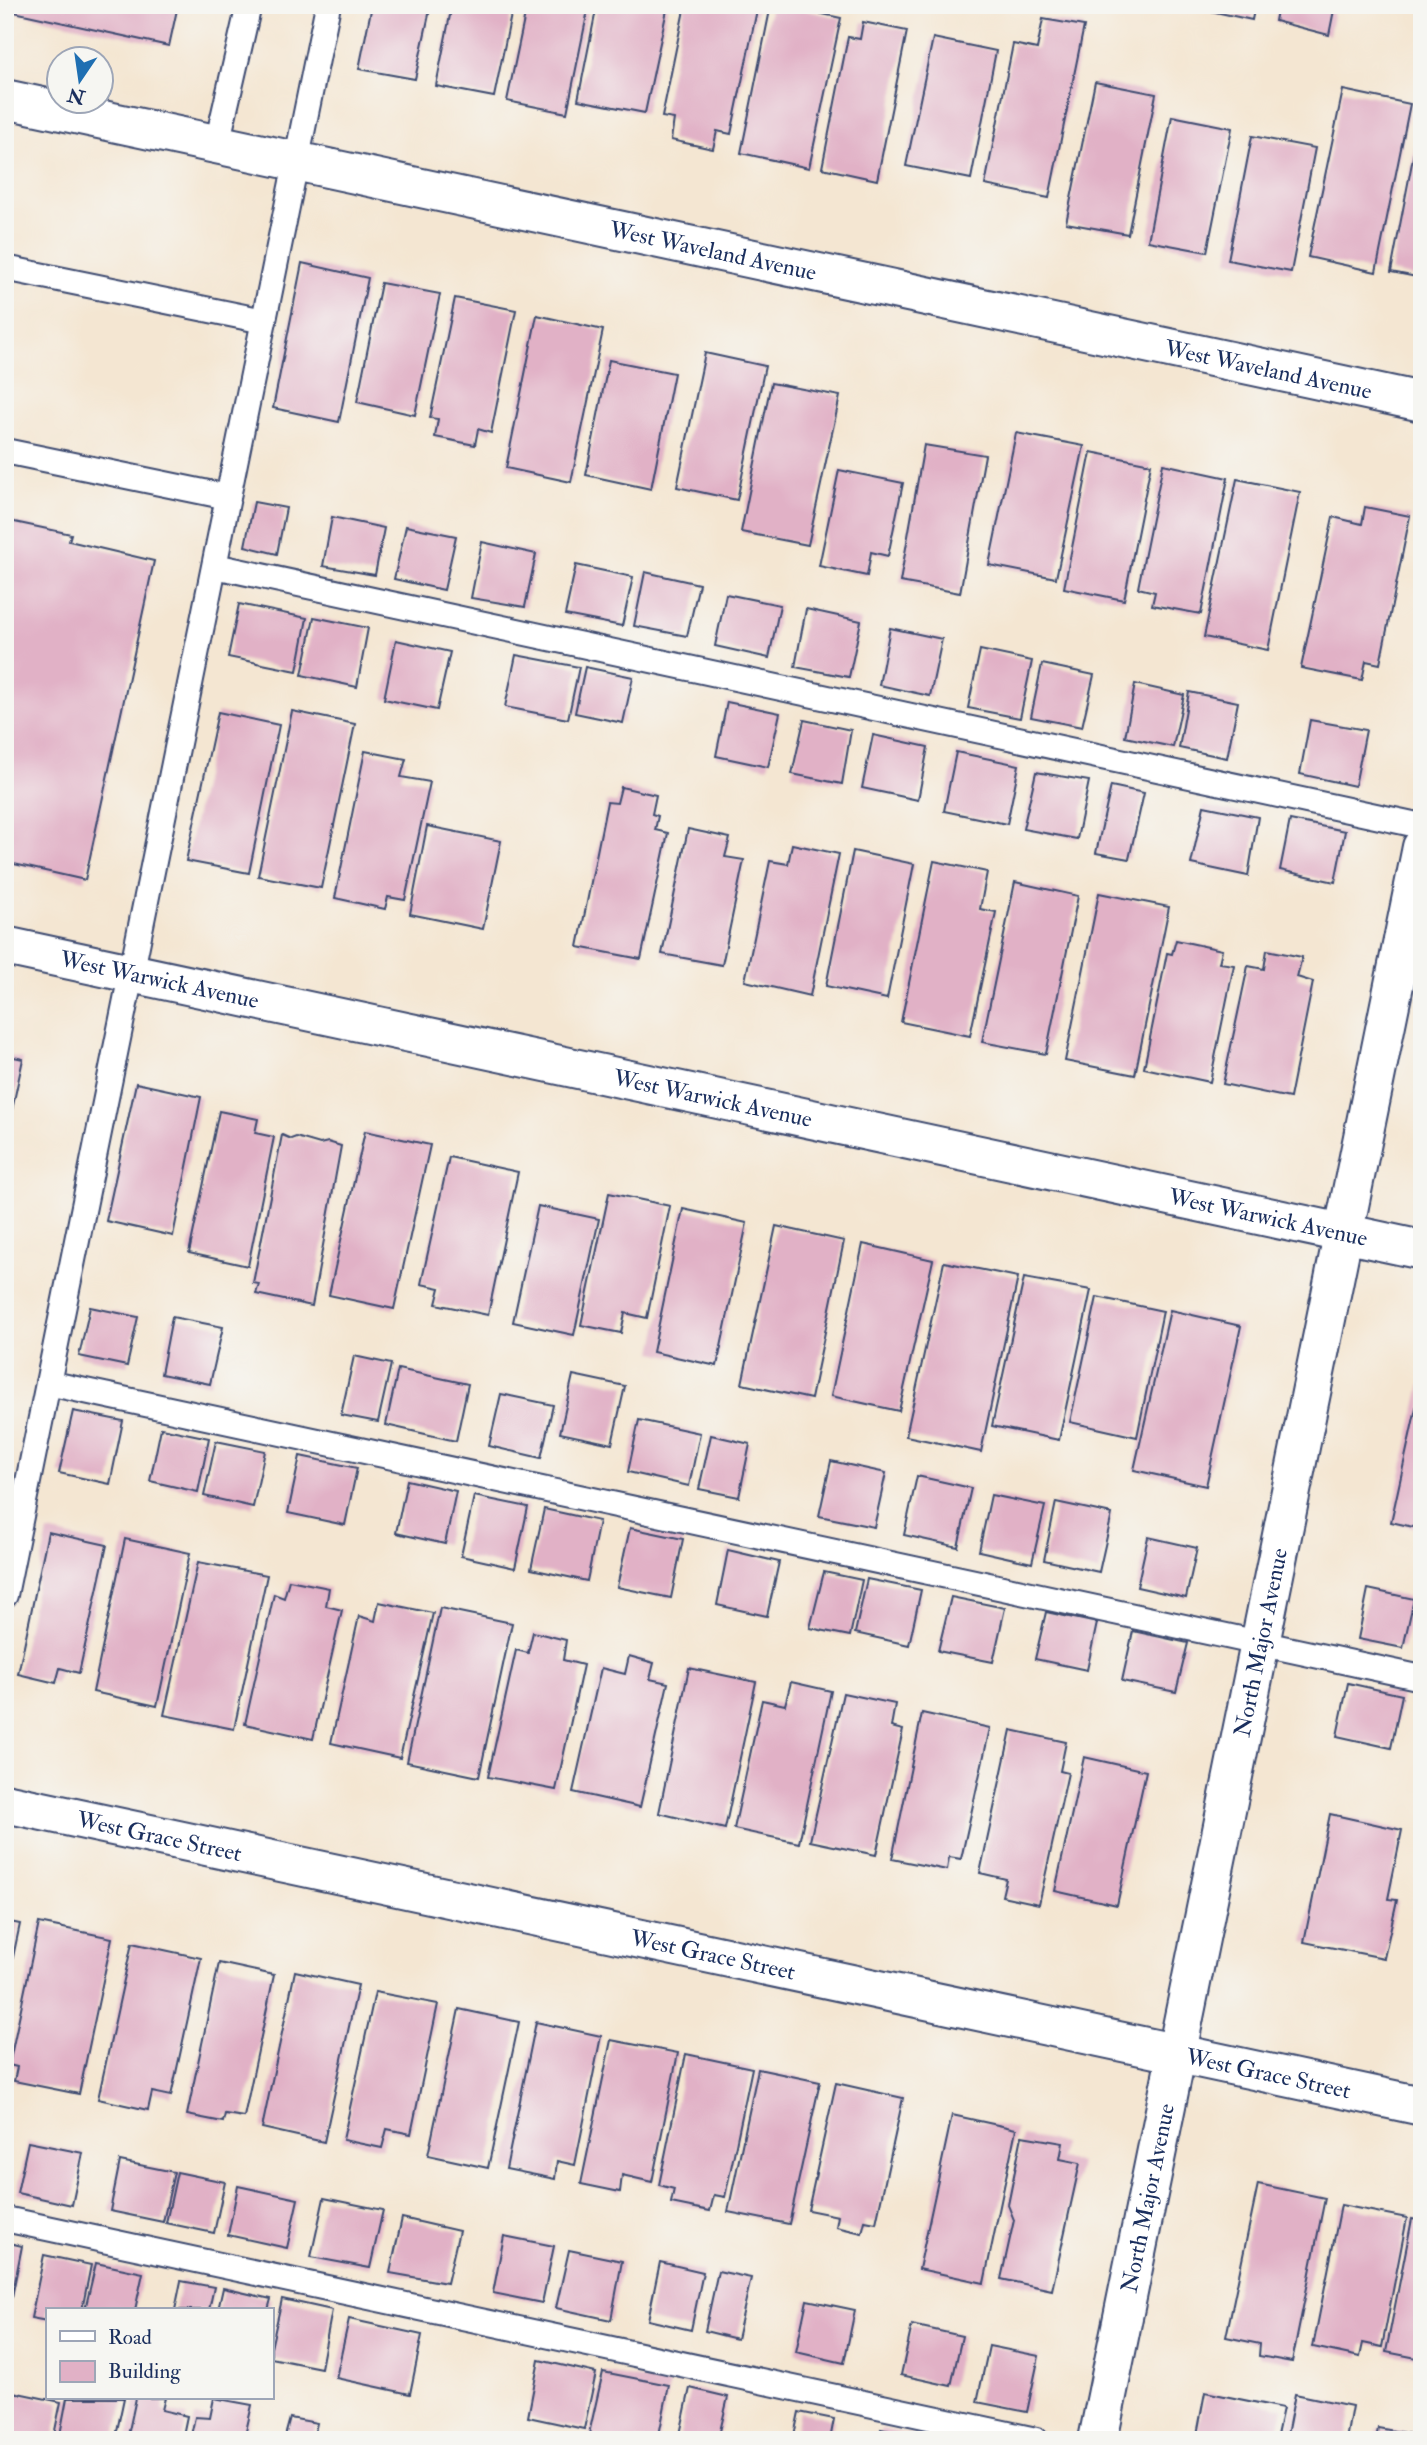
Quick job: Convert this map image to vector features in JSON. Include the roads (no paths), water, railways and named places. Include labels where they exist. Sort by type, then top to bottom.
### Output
[{"type":"street","name":"West Waveland Avenue","points":[[5,99],[1422,402]]},
{"type":"street","name":"North Major Avenue","points":[[1098,2440],[1422,846]]},
{"type":"street","name":"West Warwick Avenue","points":[[5,946],[1422,1250]]},
{"type":"street","name":"West Grace Street","points":[[5,1803],[1422,2106]]},
{"type":"lane","points":[[217,144],[248,5]]},
{"type":"lane","points":[[5,1595],[328,5]]},
{"type":"lane","points":[[5,268],[264,321]]},
{"type":"lane","points":[[5,451],[228,497]]},
{"type":"lane","points":[[215,565],[1422,826]]},
{"type":"lane","points":[[48,1383],[1422,1678]]},
{"type":"lane","points":[[5,2219],[1036,2440]]}]
